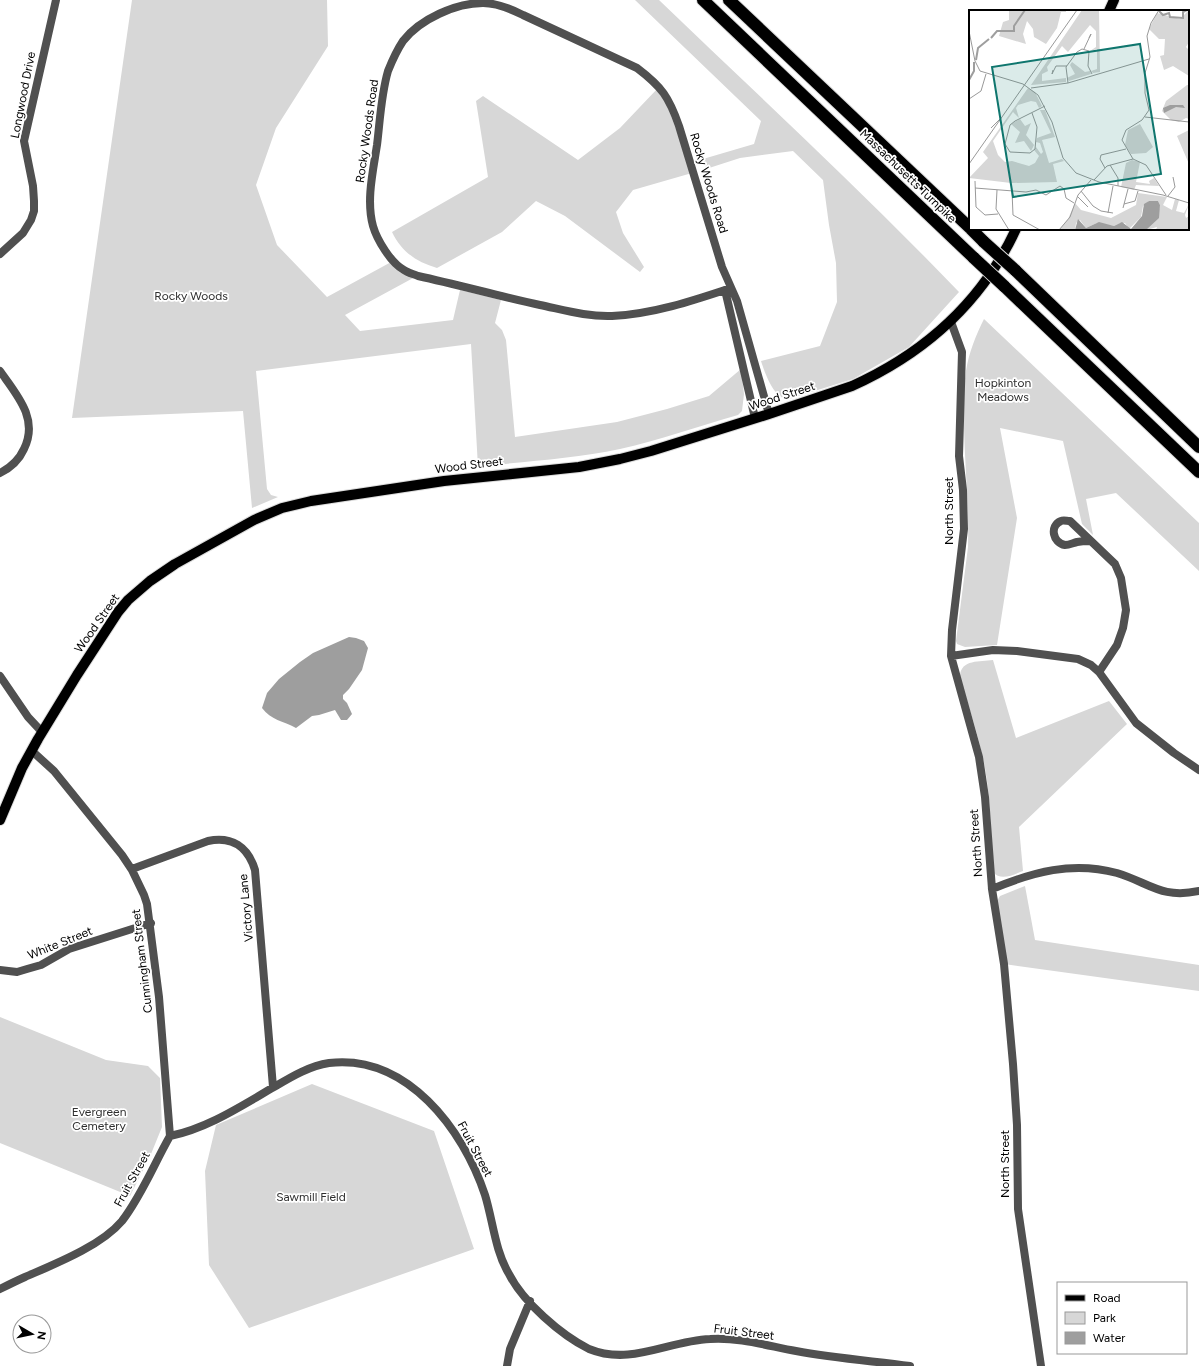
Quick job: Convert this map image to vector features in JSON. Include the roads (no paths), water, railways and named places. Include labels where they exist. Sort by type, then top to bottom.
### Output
[{"type":"highway","name":"Massachusetts Turnpike","points":[[703,0],[1199,472]]},
{"type":"highway","name":"Massachusetts Turnpike","points":[[730,1],[969,228]]},
{"type":"highway","name":"Massachusetts Turnpike","points":[[971,230],[1199,446]]},
{"type":"main road","points":[[1109,10],[1114,0]]},
{"type":"main road","name":"Wood Street","points":[[0,820],[22,768],[42,732],[110,624],[128,600],[150,581],[175,564],[268,513],[311,501],[444,481],[604,463],[651,451],[838,391],[879,373],[918,350],[951,322],[973,298],[985,282],[1007,249],[1016,230]]},
{"type":"street","name":"Longwood Drive","points":[[0,254],[13,244],[23,233],[31,220],[34,211],[33,186],[24,141],[55,0]]},
{"type":"street","name":"Rocky Woods Road","points":[[728,289],[644,313],[598,316],[570,312],[529,303],[418,276],[404,270],[393,261],[385,250],[374,228],[370,213],[371,190],[384,88],[395,55],[404,40],[420,26],[448,10],[463,5],[484,3],[506,7],[637,68],[654,81],[664,93],[672,108],[722,267],[728,289],[756,418]]},
{"type":"street","name":"Rocky Woods Road","points":[[728,289],[737,302],[769,414]]},
{"type":"street","name":"North Street","points":[[951,322],[962,352],[959,456],[963,490],[964,528],[952,630],[951,656],[979,757],[985,797],[992,889],[1004,964],[1013,1064],[1017,1125],[1018,1209],[1041,1366]]},
{"type":"street","points":[[0,371],[20,400],[27,414],[30,428],[28,438],[20,456],[10,467],[0,473]]},
{"type":"street","points":[[1090,541],[1115,564],[1121,578],[1126,610],[1118,645],[1099,672]]},
{"type":"street","points":[[951,656],[993,650],[1017,651],[1078,660],[1091,665],[1099,672],[1136,723],[1174,753],[1199,770]]},
{"type":"street","points":[[0,676],[28,717],[42,732]]},
{"type":"street","name":"Cunningham Street","points":[[32,751],[54,771],[132,869],[144,895],[150,923],[159,997],[170,1136]]},
{"type":"street","name":"Victory Lane","points":[[132,869],[208,841],[218,839],[225,840],[243,848],[249,854],[255,870],[273,1088]]},
{"type":"street","points":[[992,889],[1011,881],[1041,872],[1074,867],[1116,873],[1163,892],[1177,894],[1199,891]]},
{"type":"street","name":"White Street","points":[[0,970],[17,972],[40,965],[69,949],[150,923]]},
{"type":"street","name":"Fruit Street","points":[[0,1289],[67,1258],[96,1242],[114,1229],[138,1198],[149,1174],[170,1136],[204,1125],[227,1114],[311,1068],[324,1064],[347,1063],[370,1066],[403,1081],[414,1089],[443,1117],[463,1147],[484,1193],[508,1274],[530,1301],[551,1323],[578,1342],[596,1352],[614,1357],[624,1357],[646,1353],[687,1342],[723,1339],[745,1341],[832,1356],[910,1366]]},
{"type":"street","points":[[507,1366],[510,1349],[530,1301]]},
{"type":"water","points":[[349,637],[364,641],[368,648],[362,670],[343,695],[343,699],[347,703],[352,714],[347,720],[341,720],[335,710],[312,716],[296,728],[273,718],[262,708],[267,693],[279,679],[313,653]]},
{"type":"park label","name":"Rocky Woods","points":[[191,296]]},
{"type":"park label","name":"Hopkinton Meadows","points":[[1003,390]]},
{"type":"park label","name":"Evergreen Cemetery","points":[[99,1119]]},
{"type":"park label","name":"Sawmill Field","points":[[311,1197]]}]
